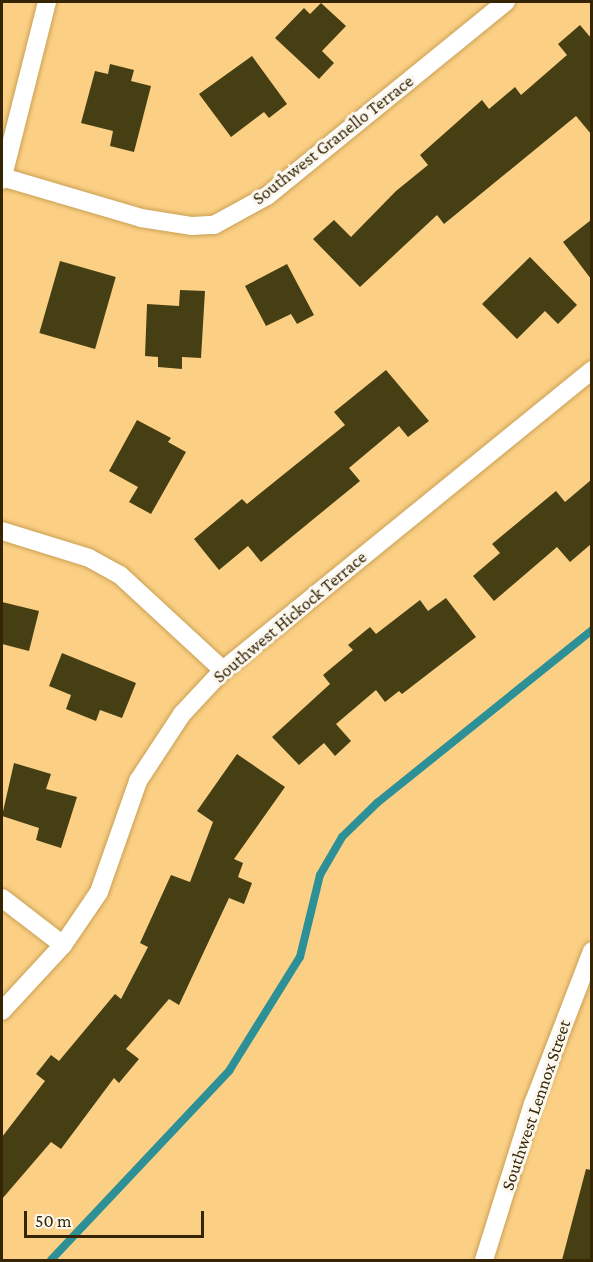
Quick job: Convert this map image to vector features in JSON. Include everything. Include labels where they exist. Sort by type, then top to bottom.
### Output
[{"type":"street","points":[[2,179],[47,2]]},
{"type":"street","name":"Southwest Granello Terrace","points":[[2,179],[141,218],[192,226],[214,225],[267,196],[506,2]]},
{"type":"street","name":"Southwest Hickock Terrace","points":[[2,1011],[63,945],[99,892],[138,781],[154,753],[182,714],[223,670],[591,370]]},
{"type":"street","points":[[2,531],[89,558],[120,575],[223,670]]},
{"type":"street","points":[[2,898],[63,945]]},
{"type":"street","name":"Southwest Lennox Street","points":[[484,1260],[533,1104],[591,951]]},
{"type":"building","points":[[321,3],[346,26],[322,51],[334,63],[319,79],[275,38],[304,8],[310,14]]},
{"type":"building","points":[[580,25],[591,38],[591,134],[576,116],[444,224],[437,215],[360,287],[313,239],[334,220],[351,237],[396,191],[428,165],[420,155],[482,100],[489,109],[515,87],[521,95],[567,55],[558,44]]},
{"type":"building","points":[[252,56],[287,104],[269,118],[264,112],[231,137],[199,94]]},
{"type":"building","points":[[110,64],[134,70],[131,81],[151,86],[134,152],[110,146],[113,131],[81,123],[95,71],[108,74]]},
{"type":"building","points":[[591,220],[591,279],[563,242]]},
{"type":"building","points":[[530,257],[577,305],[558,324],[545,311],[517,339],[482,304]]},
{"type":"building","points":[[60,261],[116,277],[95,349],[39,333]]},
{"type":"building","points":[[287,264],[314,315],[297,324],[291,314],[266,326],[245,286]]},
{"type":"building","points":[[180,290],[205,291],[201,358],[182,357],[182,369],[158,367],[158,357],[145,356],[147,304],[179,306]]},
{"type":"building","points":[[386,370],[429,421],[408,437],[399,426],[349,468],[360,481],[261,562],[248,546],[219,570],[194,539],[242,499],[247,504],[345,425],[334,412]]},
{"type":"building","points":[[137,420],[171,438],[168,442],[186,452],[151,514],[129,502],[138,487],[109,471]]},
{"type":"building","points":[[591,480],[591,544],[570,562],[557,547],[494,601],[473,576],[500,553],[492,544],[556,491],[565,502]]},
{"type":"building","points":[[446,598],[476,637],[402,694],[399,691],[385,702],[376,690],[336,724],[351,741],[335,756],[324,743],[299,765],[272,737],[330,684],[323,675],[353,650],[348,645],[370,627],[376,634],[420,600],[428,611]]},
{"type":"building","points":[[2,602],[39,611],[29,651],[2,644]]},
{"type":"building","points":[[62,653],[136,683],[122,718],[100,710],[96,721],[66,709],[71,695],[49,686]]},
{"type":"building","points":[[237,754],[285,787],[234,859],[243,863],[238,877],[252,883],[244,904],[229,898],[179,1005],[169,999],[126,1049],[139,1059],[119,1083],[114,1078],[61,1149],[51,1142],[2,1199],[2,1137],[45,1081],[36,1074],[51,1055],[59,1061],[115,994],[121,999],[148,947],[140,943],[171,875],[190,882],[213,822],[197,811]]},
{"type":"building","points":[[14,763],[51,774],[46,789],[77,797],[61,848],[36,840],[39,828],[2,816]]},
{"type":"building","points":[[586,1169],[591,1170],[591,1260],[562,1260]]},
{"type":"waterway","points":[[51,1260],[229,1071],[300,957],[320,875],[342,837],[377,803],[592,630]]}]
